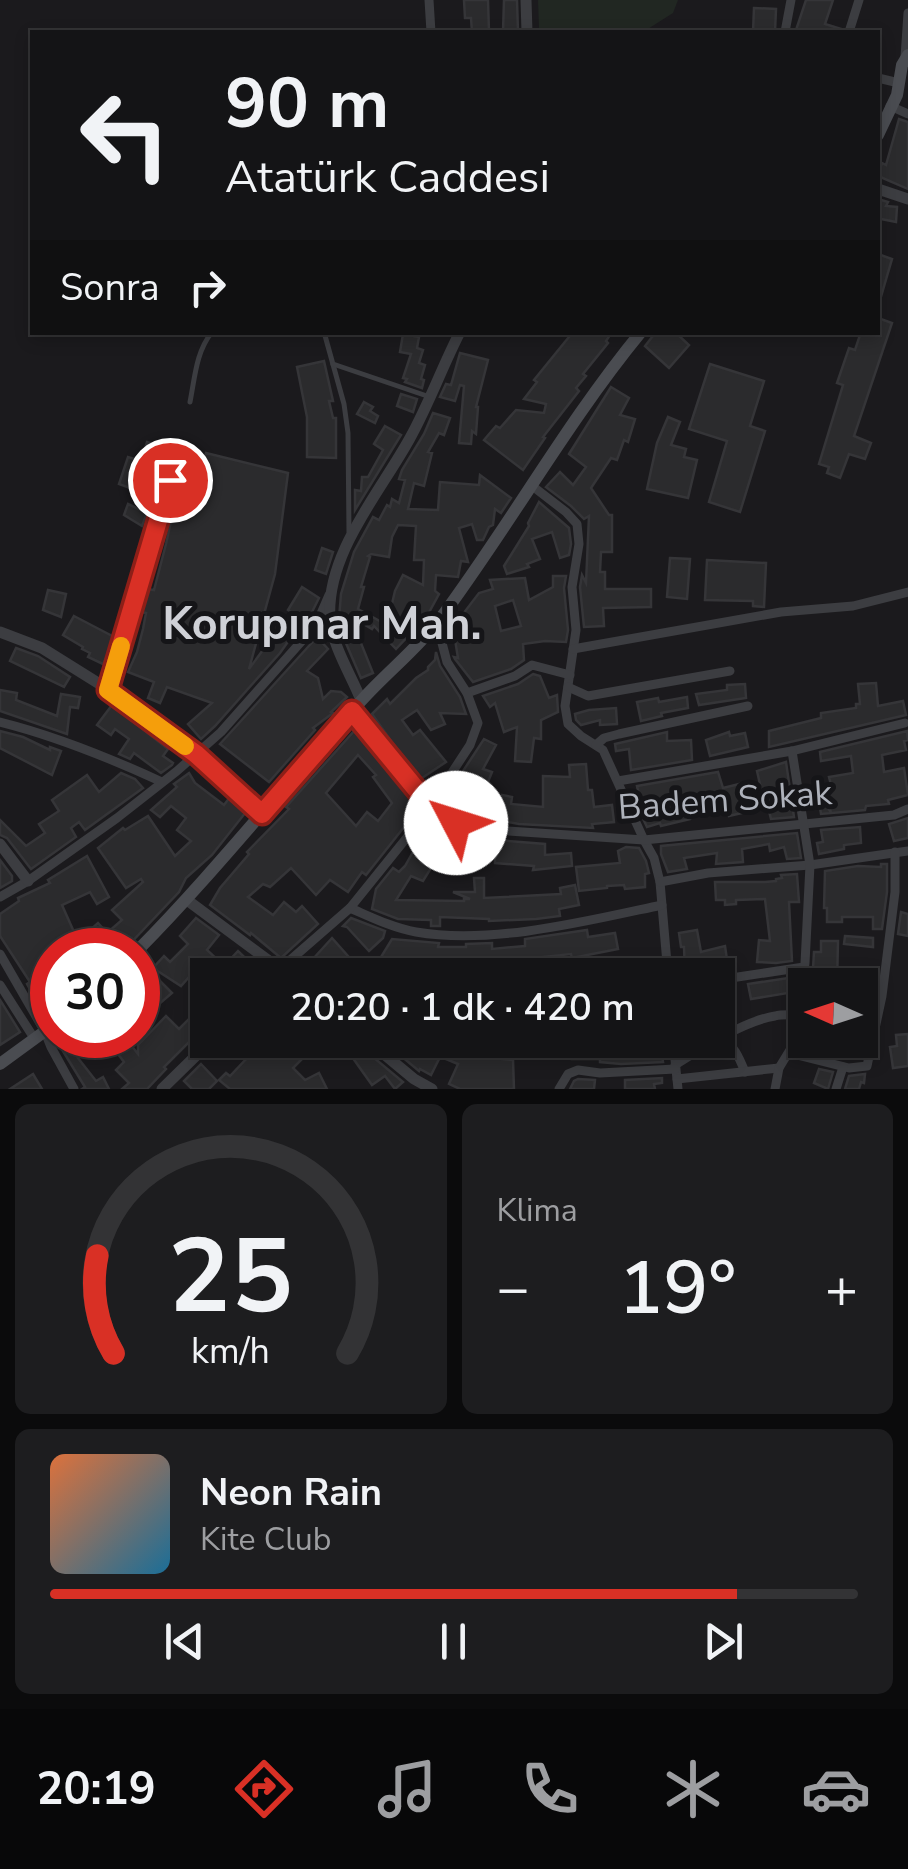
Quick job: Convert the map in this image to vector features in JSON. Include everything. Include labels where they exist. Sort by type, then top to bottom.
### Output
[{"type":"main road","points":[[880,131],[898,92],[907,57]]},
{"type":"main road","points":[[160,928],[356,705],[436,623],[639,335]]},
{"type":"main road","points":[[0,1064],[30,1042]]},
{"type":"street","points":[[429,0],[431,30]]},
{"type":"street","points":[[526,0],[526,30]]},
{"type":"street","points":[[784,30],[791,0]]},
{"type":"street","points":[[850,30],[859,0]]},
{"type":"street","points":[[907,57],[908,13]]},
{"type":"street","points":[[898,92],[908,114]]},
{"type":"street","points":[[880,189],[908,199]]},
{"type":"street","points":[[0,897],[117,818],[196,754],[221,732],[316,624],[364,511],[432,398],[459,335]]},
{"type":"street","points":[[108,690],[180,444]]},
{"type":"street","points":[[531,485],[577,524],[579,544],[572,587],[576,630],[565,706],[568,724],[603,750],[654,858],[667,958]]},
{"type":"street","points":[[332,589],[330,620],[356,705],[430,806]]},
{"type":"street","points":[[573,649],[781,612],[853,606],[908,592]]},
{"type":"street","points":[[297,958],[350,908],[430,806],[470,745],[478,723],[467,693],[447,662],[436,623]]},
{"type":"street","points":[[0,632],[42,648],[108,690],[196,754],[262,814]]},
{"type":"street","points":[[467,693],[532,666],[570,675]]},
{"type":"street","points":[[568,687],[588,696],[730,671]]},
{"type":"street","points":[[596,746],[604,738],[619,734],[748,706]]},
{"type":"street","points":[[0,722],[114,760],[162,782]]},
{"type":"street","points":[[618,780],[792,750],[905,723]]},
{"type":"street","points":[[735,977],[804,967],[810,865],[792,750]]},
{"type":"street","name":"Badem Sokak","points":[[430,806],[456,823],[494,830],[644,840],[894,815],[908,809]]},
{"type":"street","points":[[0,844],[28,880]]},
{"type":"street","points":[[660,882],[908,850]]},
{"type":"street","points":[[809,1058],[844,1067],[867,1066],[879,1020],[895,892],[895,852]]},
{"type":"street","points":[[187,900],[262,958]]},
{"type":"street","points":[[350,908],[415,932],[465,934],[586,922],[662,904]]},
{"type":"street","points":[[0,954],[30,1007]]},
{"type":"street","points":[[0,984],[30,1017]]},
{"type":"street","points":[[735,1031],[774,1016],[788,1015]]},
{"type":"street","points":[[735,1051],[744,1072]]},
{"type":"street","points":[[775,1089],[779,1068],[788,1054]]},
{"type":"street","points":[[56,1058],[74,1089]]},
{"type":"street","points":[[162,1089],[194,1058]]},
{"type":"street","points":[[389,1058],[432,1089]]},
{"type":"street","points":[[676,1076],[696,1058]]},
{"type":"street","points":[[836,1089],[844,1067]]},
{"type":"street","points":[[560,1089],[568,1074],[578,1070],[676,1076],[779,1068]]},
{"type":"street","points":[[404,1089],[414,1078]]},
{"type":"lane","points":[[190,402],[198,359],[210,335]]},
{"type":"lane","points":[[325,335],[348,433],[350,540]]},
{"type":"lane","points":[[333,364],[432,398]]},
{"type":"shaded area","points":[[538,0],[678,0],[673,13],[646,30],[539,28]]},
{"type":"building","points":[[464,0],[488,0],[489,30],[472,30],[471,18],[465,18]]},
{"type":"building","points":[[504,0],[517,0],[518,30],[503,30]]},
{"type":"building","points":[[806,0],[833,0],[825,24],[841,30],[796,30]]},
{"type":"building","points":[[754,8],[776,9],[775,30],[753,30]]},
{"type":"building","points":[[899,119],[908,122],[908,189],[880,177],[882,163],[886,165]]},
{"type":"building","points":[[880,200],[888,202],[886,206],[897,207],[896,222],[881,219]]},
{"type":"building","points":[[880,255],[892,259],[880,300]]},
{"type":"building","points":[[880,319],[892,323],[854,436],[871,443],[865,459],[849,454],[840,478],[827,473],[829,467],[819,464],[843,385],[837,383],[849,348],[855,350],[860,335],[880,335]]},
{"type":"building","points":[[403,335],[419,337],[417,348],[423,350],[419,363],[425,365],[422,388],[405,382],[411,354],[400,352]]},
{"type":"building","points":[[571,335],[610,335],[583,374],[586,376],[576,388],[579,391],[523,470],[484,440],[516,410],[544,413],[546,404],[524,399],[537,382],[534,380]]},
{"type":"building","points":[[654,335],[678,335],[689,345],[669,368],[645,346]]},
{"type":"building","points":[[460,353],[488,360],[471,444],[459,443],[464,386],[460,385],[455,401],[440,397],[446,384],[451,385]]},
{"type":"building","points":[[324,361],[333,401],[329,401],[336,418],[336,458],[307,457],[307,417],[297,367]]},
{"type":"building","points":[[710,364],[764,381],[750,426],[765,431],[740,512],[709,502],[727,441],[689,429]]},
{"type":"building","points":[[611,387],[629,398],[620,415],[635,419],[617,460],[611,458],[591,488],[612,515],[612,552],[601,552],[600,572],[605,572],[605,589],[651,589],[651,607],[603,608],[604,626],[584,627],[580,587],[582,575],[586,583],[589,516],[584,519],[546,487],[560,472],[573,485],[586,467],[569,454]]},
{"type":"building","points":[[401,394],[417,399],[413,412],[397,406]]},
{"type":"building","points":[[364,402],[378,416],[375,423],[357,414]]},
{"type":"building","points":[[433,413],[450,418],[444,435],[439,433],[428,452],[432,453],[424,486],[414,483],[408,509],[438,510],[440,482],[479,485],[480,475],[511,498],[501,513],[495,509],[493,525],[483,540],[477,540],[472,524],[459,528],[468,562],[461,561],[458,577],[436,575],[435,591],[439,594],[427,616],[396,649],[374,626],[372,629],[350,616],[373,673],[361,678],[345,641],[350,641],[351,623],[339,619],[341,594],[354,552],[373,517],[379,520],[392,499],[399,503],[405,480],[399,479],[402,470]],"holes":[[[398,525],[416,526],[414,560],[424,560],[423,585],[403,575],[387,625],[358,609],[368,556],[389,557]]]},
{"type":"building","points":[[668,417],[680,422],[671,445],[686,449],[684,457],[697,460],[688,498],[647,489],[657,443]]},
{"type":"building","points":[[385,426],[401,435],[355,510],[355,490],[361,491],[362,477],[368,477],[383,450],[374,444]]},
{"type":"building","points":[[147,442],[167,449],[152,496],[119,484],[128,457],[141,461]]},
{"type":"building","points":[[206,453],[288,473],[275,574],[249,669],[291,612],[288,610],[302,587],[319,598],[307,622],[201,739],[188,724],[212,703],[167,687],[160,703],[148,698],[154,682],[128,672],[143,629],[146,613],[141,612],[147,589],[154,590],[166,544],[175,491],[180,493],[187,470],[182,467],[186,454],[204,459]]},
{"type":"building","points":[[539,502],[569,528],[569,555],[560,558],[552,532],[532,539],[540,559],[507,574],[504,566]]},
{"type":"building","points":[[128,504],[147,513],[142,526],[124,515]]},
{"type":"building","points":[[322,548],[333,552],[326,574],[315,570]]},
{"type":"building","points":[[670,558],[690,559],[687,599],[667,597]]},
{"type":"building","points":[[707,560],[766,563],[764,607],[753,606],[753,601],[705,600]]},
{"type":"building","points":[[553,576],[566,576],[566,642],[523,644],[524,660],[511,669],[473,682],[454,657],[458,658],[453,627],[479,593],[493,589],[490,580],[525,578],[529,600],[553,587]],"holes":[[[513,600],[521,626],[501,631],[495,606]]]},
{"type":"building","points":[[48,590],[66,594],[61,617],[43,610]]},
{"type":"building","points":[[74,616],[116,638],[103,664],[88,657],[90,653],[63,635]]},
{"type":"building","points":[[317,637],[328,649],[307,671],[318,678],[323,699],[331,691],[347,697],[313,728],[269,782],[220,744]]},
{"type":"building","points":[[16,648],[38,656],[70,677],[64,687],[10,661]]},
{"type":"building","points":[[436,652],[466,714],[440,713],[445,724],[431,730],[417,710],[402,720],[413,735],[420,730],[446,762],[419,780],[372,714],[387,699],[390,704],[428,670]]},
{"type":"building","points":[[533,674],[540,676],[549,698],[557,695],[558,712],[541,720],[541,739],[534,738],[531,762],[515,761],[517,727],[504,732],[495,703],[490,707],[483,696],[518,684]]},
{"type":"building","points":[[876,683],[878,706],[903,701],[906,715],[769,747],[769,731],[821,718],[821,713],[856,708],[860,704],[858,684]]},
{"type":"building","points":[[745,684],[746,698],[699,705],[696,694]]},
{"type":"building","points":[[0,690],[17,693],[16,700],[57,716],[61,694],[80,697],[78,708],[70,707],[67,734],[0,711]]},
{"type":"building","points":[[687,697],[688,708],[641,721],[637,702]]},
{"type":"building","points":[[112,705],[168,749],[163,756],[172,765],[161,773],[134,753],[130,759],[119,754],[129,739],[115,729],[111,735],[97,725]]},
{"type":"building","points":[[616,708],[617,724],[600,725],[600,720],[581,725],[576,720],[575,714]]},
{"type":"building","points":[[356,729],[420,807],[348,892],[330,880],[316,895],[291,868],[270,887],[263,884],[248,897],[273,915],[284,902],[296,912],[302,906],[318,924],[281,958],[210,905],[247,852],[289,809],[286,807]],"holes":[[[358,755],[376,775],[373,777],[392,803],[378,821],[367,812],[356,826],[326,793]]]},
{"type":"building","points":[[0,731],[61,751],[52,775],[0,748]]},
{"type":"building","points":[[907,731],[906,750],[882,755],[884,772],[904,768],[908,795],[888,800],[889,804],[866,806],[865,810],[821,814],[812,791],[819,791],[831,813],[826,790],[832,789],[829,777],[853,773],[851,756],[821,761],[820,752]]},
{"type":"building","points":[[667,732],[667,741],[691,740],[692,760],[631,770],[629,749],[616,751],[615,744]]},
{"type":"building","points":[[729,732],[730,736],[745,733],[748,747],[710,756],[706,740]]},
{"type":"building","points":[[484,739],[496,745],[483,769],[492,772],[480,802],[500,805],[502,795],[512,797],[511,804],[543,807],[543,776],[570,777],[569,765],[586,764],[594,807],[612,805],[614,822],[592,824],[593,828],[495,822],[459,815],[447,806],[455,795],[450,791]]},
{"type":"building","points":[[786,762],[794,817],[771,819],[768,807],[729,816],[726,802],[689,812],[690,819],[647,827],[638,808],[641,805],[637,786],[718,772],[723,788],[739,784],[742,797],[762,793],[757,771]]},
{"type":"building","points":[[121,773],[143,788],[85,830],[79,822],[71,828],[76,837],[31,869],[7,838],[0,835],[0,820],[26,846],[45,833],[39,824],[59,811],[52,800],[87,775],[99,792]]},
{"type":"building","points":[[189,773],[195,783],[224,805],[230,797],[246,812],[145,928],[113,928],[122,920],[112,910],[143,882],[141,879],[126,888],[98,848],[123,828],[148,816],[175,856],[191,841],[177,830],[186,818],[171,806],[160,817],[151,810],[177,787],[174,784]]},
{"type":"building","points":[[908,818],[908,838],[894,841],[889,824]]},
{"type":"building","points":[[431,820],[461,832],[460,837],[545,844],[545,855],[571,853],[572,866],[533,870],[534,866],[495,863],[495,852],[469,851],[469,846],[447,838],[423,881],[411,876],[396,900],[464,901],[470,899],[453,892],[475,892],[474,878],[484,878],[484,898],[561,894],[560,888],[575,885],[579,905],[559,909],[560,916],[536,919],[440,917],[440,926],[431,926],[431,920],[398,919],[372,909],[376,889],[393,868],[399,872],[405,866]]},
{"type":"building","points":[[860,827],[861,843],[819,854],[821,830]]},
{"type":"building","points":[[797,833],[801,858],[787,859],[784,847],[770,851],[769,844],[742,849],[743,862],[716,864],[717,853],[684,858],[687,869],[668,872],[661,854],[661,846]]},
{"type":"building","points":[[639,848],[646,861],[649,873],[645,874],[645,887],[607,886],[579,891],[576,867],[620,863],[618,851]]},
{"type":"building","points":[[87,856],[109,897],[97,904],[90,892],[62,905],[72,928],[30,928],[30,982],[0,936],[0,914],[18,898],[50,883],[48,880]]},
{"type":"building","points":[[0,860],[12,881],[0,888]]},
{"type":"building","points":[[887,864],[882,929],[873,929],[873,917],[842,917],[842,922],[827,922],[825,871]]},
{"type":"building","points":[[797,874],[799,902],[789,902],[792,961],[757,962],[759,940],[770,941],[765,899],[736,900],[736,904],[725,905],[725,900],[716,900],[715,882],[776,881],[781,875]]},
{"type":"building","points":[[901,912],[908,914],[908,936],[898,934]]},
{"type":"building","points":[[196,918],[219,935],[207,950],[216,958],[190,958],[190,976],[181,986],[160,972],[164,956],[170,962],[188,944],[180,936]]},
{"type":"building","points":[[351,918],[385,931],[383,938],[369,951],[343,926]]},
{"type":"building","points":[[587,930],[588,937],[615,933],[618,949],[572,958],[571,954],[533,958],[380,958],[392,939],[439,943],[438,947],[492,943],[492,949],[525,946],[525,939]]},
{"type":"building","points":[[697,930],[701,952],[725,946],[727,958],[684,958],[679,933]]},
{"type":"building","points":[[845,936],[873,938],[873,947],[844,944]]},
{"type":"building","points":[[332,938],[350,958],[314,958]]},
{"type":"building","points":[[821,941],[838,941],[837,968],[813,968],[814,952],[821,952]]},
{"type":"building","points":[[788,978],[788,993],[751,999],[748,984]]},
{"type":"building","points":[[160,981],[172,993],[160,1003]]},
{"type":"building","points":[[0,1000],[20,1032],[0,1045]]},
{"type":"building","points":[[166,1016],[179,1029],[190,1018],[190,1041],[147,1089],[122,1089],[129,1083],[116,1070],[124,1062],[121,1058],[160,1058],[160,1022]]},
{"type":"building","points":[[908,1034],[908,1066],[893,1068],[890,1047],[897,1046],[896,1035]]},
{"type":"building","points":[[67,1058],[78,1058],[96,1081],[103,1077],[109,1089],[82,1089],[85,1087]]},
{"type":"building","points":[[247,1058],[303,1058],[293,1068],[305,1080],[319,1073],[327,1089],[230,1089],[219,1080],[226,1073],[230,1076]]},
{"type":"building","points":[[353,1058],[374,1058],[403,1082],[395,1089],[385,1076],[372,1085]]},
{"type":"building","points":[[404,1058],[440,1058],[431,1075]]},
{"type":"building","points":[[662,1058],[663,1062],[621,1064],[572,1059]]},
{"type":"building","points":[[446,1059],[513,1060],[514,1089],[460,1089],[449,1084],[458,1064]]},
{"type":"building","points":[[201,1064],[217,1081],[209,1089],[192,1089],[184,1081]]},
{"type":"building","points":[[819,1069],[833,1072],[828,1089],[814,1083]]},
{"type":"building","points":[[33,1074],[42,1089],[10,1089]]},
{"type":"building","points":[[865,1074],[859,1089],[845,1089],[849,1076]]},
{"type":"building","points":[[662,1078],[662,1083],[654,1084],[655,1089],[625,1089],[625,1080]]},
{"type":"building","points":[[578,1079],[595,1080],[594,1089],[570,1089]]},
{"type":"slow traffic","points":[[121,646],[108,690],[185,746]]},
{"type":"district","name":"Korupınar Mah.","points":[[322,624]]},
{"type":"route","points":[[170,480],[108,690],[196,754],[262,814],[352,711],[430,806],[456,823]]}]
